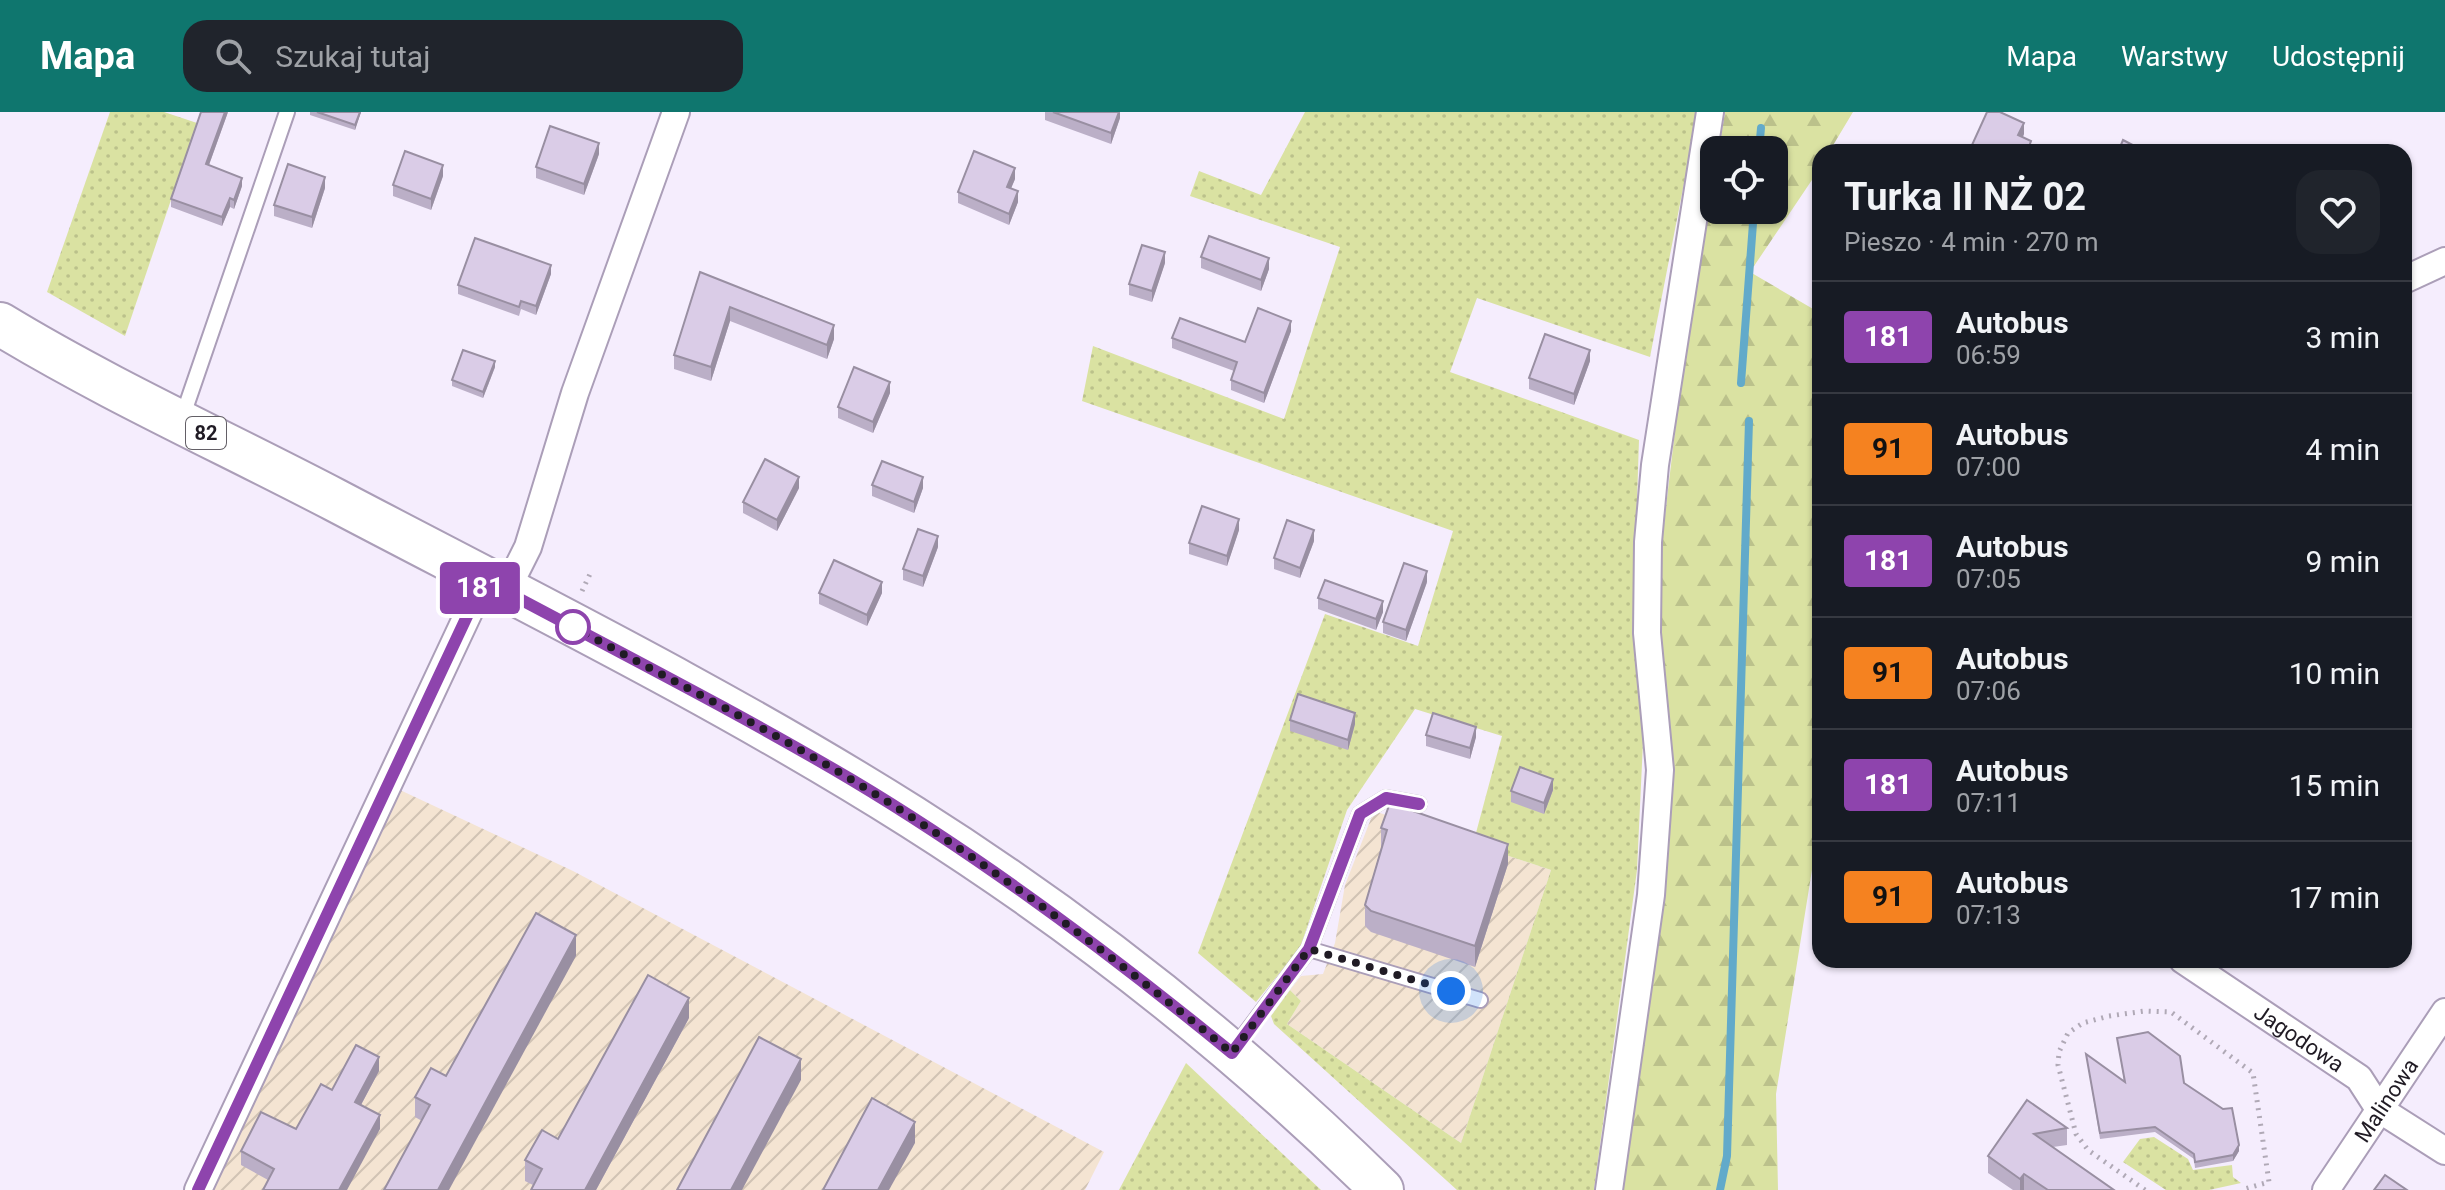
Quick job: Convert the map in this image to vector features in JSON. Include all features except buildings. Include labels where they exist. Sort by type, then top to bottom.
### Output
[{"type":"main road","name":"82","points":[[0,324],[775,735],[915,819],[1104,950],[1232,1053],[1382,1190]]},
{"type":"street","points":[[198,1190],[495,586],[528,547],[575,393],[676,112]]},
{"type":"street","points":[[1609,1190],[1651,895],[1660,770],[1647,633],[1648,542],[1655,465],[1710,112]]},
{"type":"street","points":[[2412,276],[2445,261]]},
{"type":"street","name":"Jagodowa","points":[[2195,968],[2359,1078],[2379,1109],[2445,1151]]},
{"type":"street","name":"Malinowa","points":[[2326,1190],[2445,1012]]},
{"type":"lane","points":[[181,419],[287,112]]},
{"type":"lane","points":[[1232,1053],[1309,949],[1360,814],[1386,798],[1419,804]]},
{"type":"lane","points":[[1309,949],[1480,1000]]},
{"type":"path","points":[[580,596],[590,574]]},
{"type":"path","points":[[2145,1190],[2088,1150],[2076,1134],[2058,1065],[2062,1041],[2083,1023],[2145,1011],[2171,1012],[2253,1073],[2269,1182],[2241,1190]]},
{"type":"shaded area","points":[[400,790],[573,871],[1104,1152],[1085,1190],[207,1190]]},
{"type":"shaded area","points":[[1374,811],[1551,870],[1461,1143],[1287,1024],[1301,1001],[1290,990],[1301,976],[1323,974],[1335,943],[1345,885]]},
{"type":"green space","points":[[110,112],[164,112],[197,123],[125,336],[47,292]]},
{"type":"green space","points":[[1305,112],[1698,112],[1650,357],[1477,298],[1450,372],[1639,440],[1634,591],[1643,742],[1637,870],[1594,1190],[1457,1190],[1274,1024],[1271,1016],[1290,990],[1301,1001],[1287,1024],[1461,1143],[1551,870],[1473,844],[1502,736],[1415,709],[1347,810],[1300,948],[1256,1002],[1198,953],[1325,614],[1418,646],[1453,531],[1082,401],[1093,346],[1284,419],[1340,247],[1190,196],[1199,171],[1261,195]]},
{"type":"green space","points":[[1725,112],[1853,112],[1834,144],[1812,144],[1812,180],[1788,216],[1788,136],[1721,136]]},
{"type":"green space","points":[[1706,224],[1782,224],[1750,272],[1812,308],[1812,870],[1776,1094],[1778,1190],[1619,1190],[1667,731],[1659,611],[1661,549],[1684,355]]},
{"type":"green space","points":[[1186,1063],[1321,1190],[1119,1190]]},
{"type":"green space","points":[[2154,1137],[2188,1159],[2193,1170],[2232,1165],[2233,1177],[2241,1183],[2209,1190],[2166,1190],[2123,1162],[2140,1139]]},
{"type":"waterway","points":[[1760,136],[1761,128]]},
{"type":"waterway","points":[[1741,383],[1753,224]]},
{"type":"waterway","points":[[1720,1190],[1727,1156],[1749,421]]},
{"type":"bus line","name":"181","points":[[198,1190],[484,580],[775,735],[915,819],[1071,926],[1232,1053],[1309,949],[1360,814],[1386,798],[1419,804]]},
{"type":"route","points":[[573,627],[775,735],[915,819],[1071,926],[1232,1053],[1309,949],[1451,991]]}]
